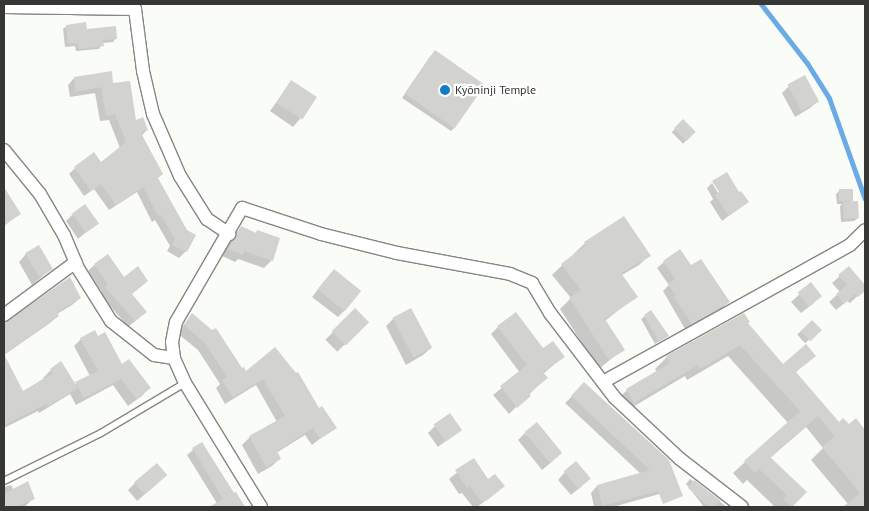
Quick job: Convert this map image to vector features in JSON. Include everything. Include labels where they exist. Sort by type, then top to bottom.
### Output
[{"type":"street","points":[[4,7],[135,9],[143,71],[153,114],[180,176],[207,219],[229,234]]},
{"type":"street","points":[[4,150],[40,194],[64,235],[76,262],[111,321],[154,355],[174,358]]},
{"type":"street","points":[[261,507],[185,383],[174,358],[172,342],[176,322],[229,234],[242,208],[321,234],[396,253],[510,274],[532,283],[550,313],[615,398],[680,459],[742,507]]},
{"type":"street","points":[[603,382],[850,245],[865,230]]},
{"type":"street","points":[[4,315],[76,262]]},
{"type":"lane","points":[[4,481],[101,433],[185,383]]},
{"type":"building","points":[[86,22],[87,29],[116,26],[117,39],[103,40],[104,46],[79,49],[78,43],[68,44],[66,25]]},
{"type":"building","name":"Kyōninji Temple","points":[[435,50],[485,85],[455,128],[405,93]]},
{"type":"building","points":[[112,71],[113,83],[130,81],[136,120],[143,117],[148,130],[141,133],[163,174],[158,178],[187,230],[196,235],[187,252],[172,245],[175,239],[161,215],[158,216],[143,187],[116,205],[101,184],[91,191],[74,167],[94,152],[101,162],[126,142],[115,114],[106,116],[101,87],[76,92],[74,77]]},
{"type":"building","points":[[805,75],[819,101],[801,111],[787,84]]},
{"type":"building","points":[[291,80],[317,97],[302,120],[276,103]]},
{"type":"building","points":[[683,119],[696,132],[687,141],[674,128]]},
{"type":"building","points":[[727,172],[739,192],[741,191],[749,202],[729,216],[715,195],[719,192],[712,181]]},
{"type":"building","points":[[4,187],[21,214],[4,225]]},
{"type":"building","points":[[839,189],[853,189],[853,201],[839,201]]},
{"type":"building","points":[[858,201],[859,218],[844,219],[843,202]]},
{"type":"building","points":[[85,204],[99,223],[86,233],[72,213]]},
{"type":"building","points":[[624,216],[651,256],[621,273],[638,297],[605,319],[625,350],[609,360],[569,298],[581,290],[561,264],[586,245],[584,242]]},
{"type":"building","points":[[241,226],[256,233],[257,230],[280,238],[273,261],[244,251],[243,255],[228,249]]},
{"type":"building","points":[[39,245],[53,269],[39,277],[25,253]]},
{"type":"building","points":[[680,249],[691,265],[701,259],[730,302],[692,324],[674,297],[676,296],[668,284],[675,279],[663,261]]},
{"type":"building","points":[[108,254],[124,277],[138,266],[148,281],[132,294],[147,312],[135,321],[105,287],[108,285],[94,264]]},
{"type":"building","points":[[849,266],[865,285],[865,291],[858,297],[855,294],[844,304],[836,294],[847,285],[838,275]]},
{"type":"building","points":[[334,269],[361,291],[345,311],[318,289]]},
{"type":"building","points":[[70,277],[81,298],[57,312],[59,316],[4,354],[4,323]]},
{"type":"building","points":[[811,282],[822,296],[809,307],[798,292]]},
{"type":"building","points":[[355,308],[369,322],[346,345],[332,331]]},
{"type":"building","points":[[411,308],[432,348],[414,358],[392,318]]},
{"type":"building","points":[[651,310],[669,336],[659,342],[644,315]]},
{"type":"building","points":[[516,312],[543,348],[553,341],[565,357],[543,372],[548,378],[529,393],[531,396],[517,408],[500,386],[527,365],[497,326]]},
{"type":"building","points":[[192,313],[212,330],[216,328],[242,368],[244,367],[246,371],[275,347],[296,373],[298,372],[319,408],[322,406],[337,428],[320,439],[313,428],[277,451],[281,459],[266,467],[249,436],[285,416],[263,379],[233,397],[222,380],[227,377],[205,343],[184,325]]},
{"type":"building","points":[[744,313],[750,322],[748,323],[783,364],[806,344],[816,356],[796,372],[839,422],[843,418],[849,424],[856,418],[865,430],[865,507],[843,507],[860,493],[822,447],[835,436],[818,416],[770,457],[807,492],[792,507],[783,499],[787,495],[759,469],[755,473],[744,461],[800,411],[740,345],[700,369],[698,365],[634,403],[626,389],[670,363],[666,356]]},
{"type":"building","points":[[812,320],[822,330],[811,341],[801,331]]},
{"type":"building","points":[[95,330],[98,336],[105,332],[122,364],[129,359],[151,388],[136,399],[121,379],[84,398],[75,382],[98,371],[80,338]]},
{"type":"building","points":[[4,354],[23,391],[53,373],[50,369],[61,361],[78,388],[48,406],[46,404],[4,425]]},
{"type":"building","points":[[584,382],[669,460],[683,496],[663,504],[658,491],[602,506],[597,485],[650,470],[571,396]]},
{"type":"building","points":[[450,413],[462,430],[446,442],[434,424]]},
{"type":"building","points":[[537,422],[562,453],[550,463],[525,432]]},
{"type":"building","points":[[202,442],[245,507],[209,507],[223,499],[192,448]]},
{"type":"building","points":[[474,458],[488,479],[495,474],[505,486],[486,501],[481,501],[470,486],[467,488],[455,470]]},
{"type":"building","points":[[576,461],[591,479],[579,489],[564,471]]},
{"type":"building","points":[[157,463],[167,475],[144,495],[134,482]]},
{"type":"building","points":[[694,480],[721,501],[715,507],[709,507],[688,488]]},
{"type":"building","points":[[28,481],[35,499],[15,507],[4,507],[4,494]]},
{"type":"waterway","points":[[761,4],[807,63],[829,98],[865,199]]},
{"type":"place","name":"Kyōninji Temple","points":[[445,90]]}]
